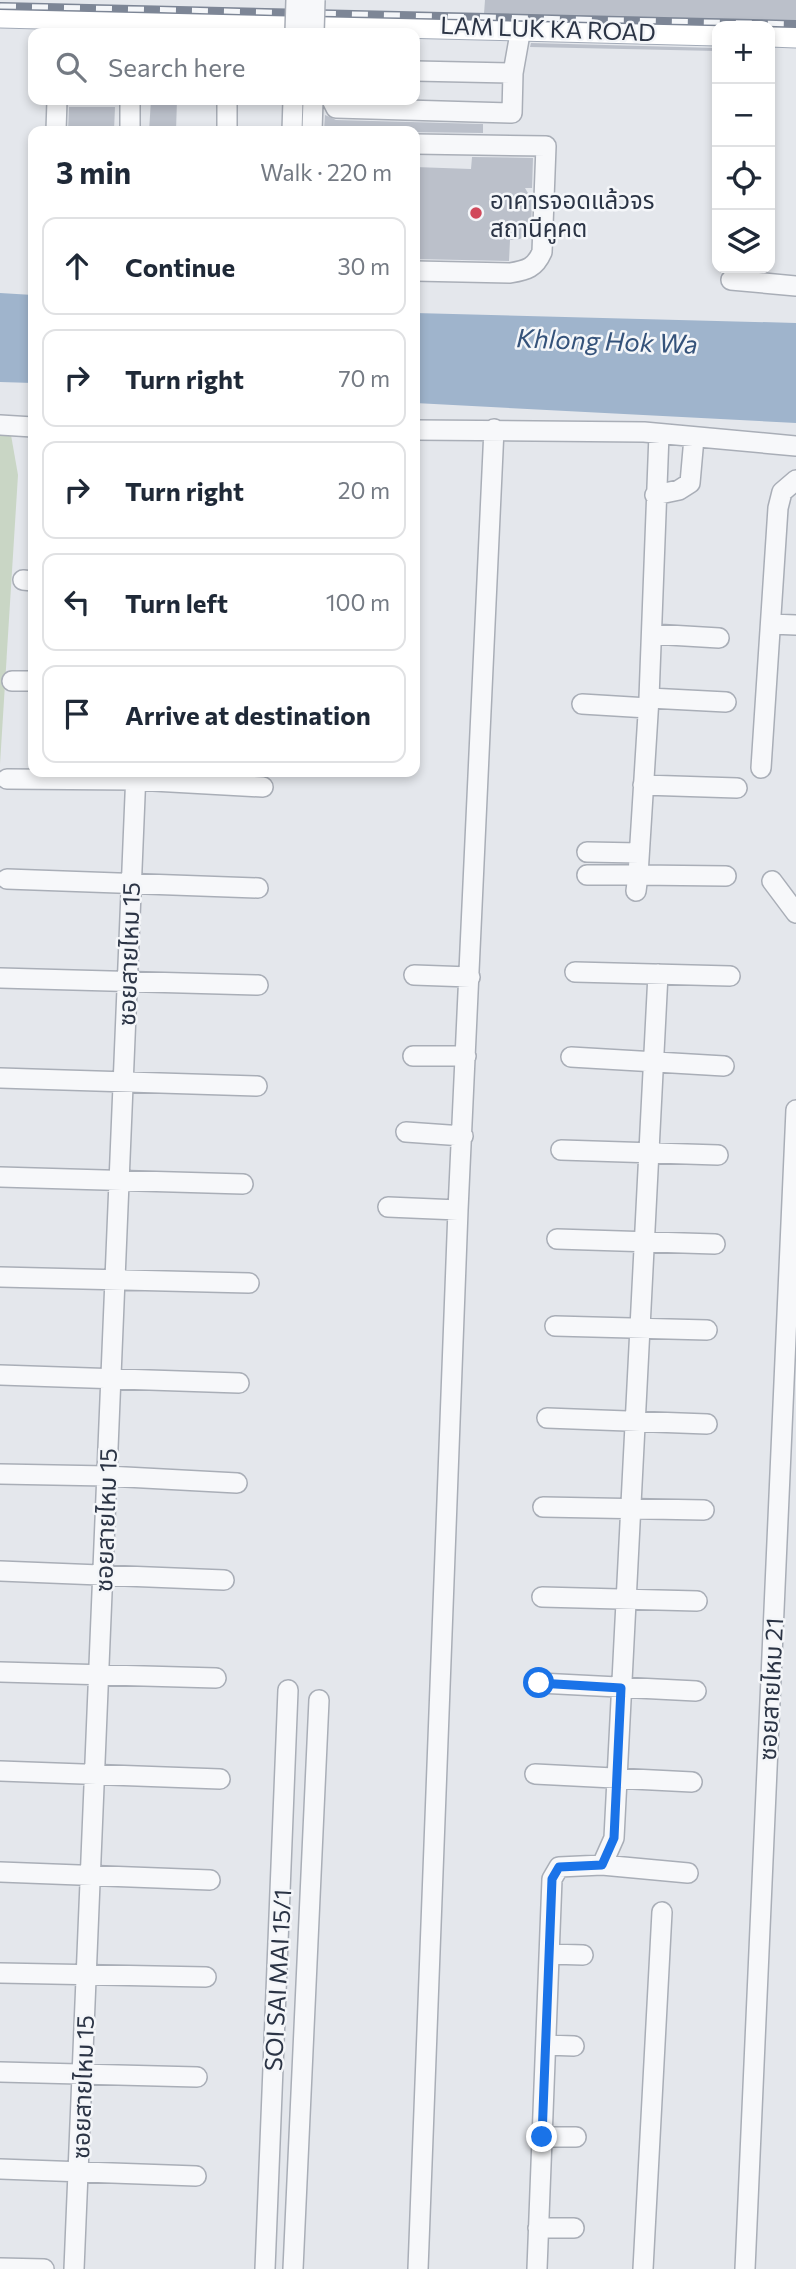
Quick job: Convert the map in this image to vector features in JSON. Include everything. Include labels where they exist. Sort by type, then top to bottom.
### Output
[{"type":"main road","name":"LAM LUK KA ROAD","points":[[0,16],[137,26],[302,24],[712,34]]},
{"type":"main road","points":[[775,35],[796,36]]},
{"type":"street","points":[[302,24],[315,0]]},
{"type":"street","points":[[334,105],[336,108],[512,113],[513,72],[521,28]]},
{"type":"street","points":[[420,71],[513,72]]},
{"type":"street","points":[[56,126],[57,105]]},
{"type":"street","points":[[130,105],[130,126]]},
{"type":"street","points":[[221,105],[221,126]]},
{"type":"street","points":[[227,126],[228,105]]},
{"type":"street","points":[[292,126],[293,105]]},
{"type":"street","points":[[312,126],[313,105]]},
{"type":"street","points":[[420,144],[546,146],[542,252],[537,264],[510,273],[420,271]]},
{"type":"street","points":[[731,280],[796,286]]},
{"type":"street","points":[[0,425],[28,427]]},
{"type":"street","points":[[418,2269],[458,1210],[494,429]]},
{"type":"street","points":[[420,430],[494,429],[659,434],[796,446]]},
{"type":"street","points":[[637,883],[652,634],[659,434]]},
{"type":"street","points":[[655,495],[679,490],[690,483],[694,438]]},
{"type":"street","points":[[761,768],[778,508],[782,492],[796,480]]},
{"type":"street","points":[[771,624],[796,625]]},
{"type":"street","points":[[652,634],[719,638]]},
{"type":"street","points":[[12,681],[28,681]]},
{"type":"street","points":[[582,704],[726,702]]},
{"type":"street","points":[[7,779],[92,777]]},
{"type":"street","name":"ซอยสายไหม 15","points":[[74,2269],[135,777]]},
{"type":"street","points":[[147,777],[263,787]]},
{"type":"street","points":[[643,785],[737,788]]},
{"type":"street","points":[[587,852],[639,853]]},
{"type":"street","points":[[587,875],[637,883],[726,876]]},
{"type":"street","points":[[8,879],[258,888]]},
{"type":"street","points":[[772,881],[796,913]]},
{"type":"street","points":[[575,972],[730,976]]},
{"type":"street","points":[[602,1865],[614,1838],[629,1507],[638,1422],[658,974]]},
{"type":"street","points":[[414,975],[470,977]]},
{"type":"street","points":[[0,978],[258,985]]},
{"type":"street","points":[[413,1056],[466,1056]]},
{"type":"street","points":[[571,1057],[724,1066]]},
{"type":"street","points":[[0,1078],[257,1086]]},
{"type":"street","name":"ซอยสายไหม 21","points":[[745,2269],[796,1110]]},
{"type":"street","points":[[406,1132],[463,1136]]},
{"type":"street","points":[[561,1150],[718,1155]]},
{"type":"street","points":[[0,1177],[243,1184]]},
{"type":"street","points":[[388,1207],[458,1210]]},
{"type":"street","points":[[557,1239],[715,1244]]},
{"type":"street","points":[[0,1277],[249,1283]]},
{"type":"street","points":[[555,1326],[642,1331],[706,1330]]},
{"type":"street","points":[[0,1375],[239,1383]]},
{"type":"street","points":[[547,1418],[707,1424]]},
{"type":"street","points":[[0,1474],[237,1483]]},
{"type":"street","points":[[543,1507],[704,1510]]},
{"type":"street","points":[[0,1571],[224,1580]]},
{"type":"street","points":[[542,1597],[697,1601]]},
{"type":"street","points":[[0,1672],[216,1678]]},
{"type":"street","points":[[539,1683],[696,1691]]},
{"type":"street","name":"SOI SAI MAI 15/1","points":[[265,2269],[288,1690]]},
{"type":"street","name":"SOI SAI MAI 15/1","points":[[292,2269],[319,1700]]},
{"type":"street","points":[[0,1771],[220,1779]]},
{"type":"street","points":[[535,1774],[692,1782]]},
{"type":"street","points":[[537,2269],[552,1879],[559,1867],[602,1865],[688,1873]]},
{"type":"street","points":[[0,1872],[210,1880]]},
{"type":"street","points":[[643,2269],[662,1912]]},
{"type":"street","points":[[550,1954],[583,1955]]},
{"type":"street","points":[[0,1973],[206,1977]]},
{"type":"street","points":[[276,2000],[305,2000]]},
{"type":"street","points":[[546,2045],[574,2046]]},
{"type":"street","points":[[0,2072],[197,2077]]},
{"type":"street","points":[[542,2137],[576,2137]]},
{"type":"street","points":[[0,2169],[196,2176]]},
{"type":"street","points":[[538,2228],[575,2228]]},
{"type":"street","points":[[266,2233],[294,2233]]},
{"type":"street","points":[[0,2268],[44,2269]]},
{"type":"green space","points":[[0,434],[11,435],[18,475],[0,764]]},
{"type":"water","points":[[0,293],[28,295],[28,383],[0,382]]},
{"type":"water","name":"Khlong Hok Wa","points":[[420,313],[796,323],[796,423],[420,403]]},
{"type":"building","points":[[485,0],[796,0],[796,22],[484,14]]},
{"type":"building","points":[[531,43],[712,48],[712,51],[530,47]]},
{"type":"building","points":[[151,105],[177,105],[176,126],[149,126]]},
{"type":"building","points":[[69,107],[115,107],[114,126],[68,126]]},
{"type":"building","points":[[325,115],[336,120],[483,124],[483,133],[420,132],[420,126],[324,126]]},
{"type":"building","name":"อาคารจอดแล้วจร สถานีคูคต","points":[[472,157],[533,158],[532,188],[525,188],[532,200],[531,231],[520,239],[510,240],[509,261],[420,259],[420,167],[471,169]]},
{"type":"railway","points":[[0,6],[796,24]]},
{"type":"place","name":"อาคารจอดแล้วจร สถานีคูคต","points":[[476,213]]},
{"type":"route","points":[[539,1683],[621,1688],[614,1838],[602,1865],[559,1867],[552,1879],[542,2137]]}]
